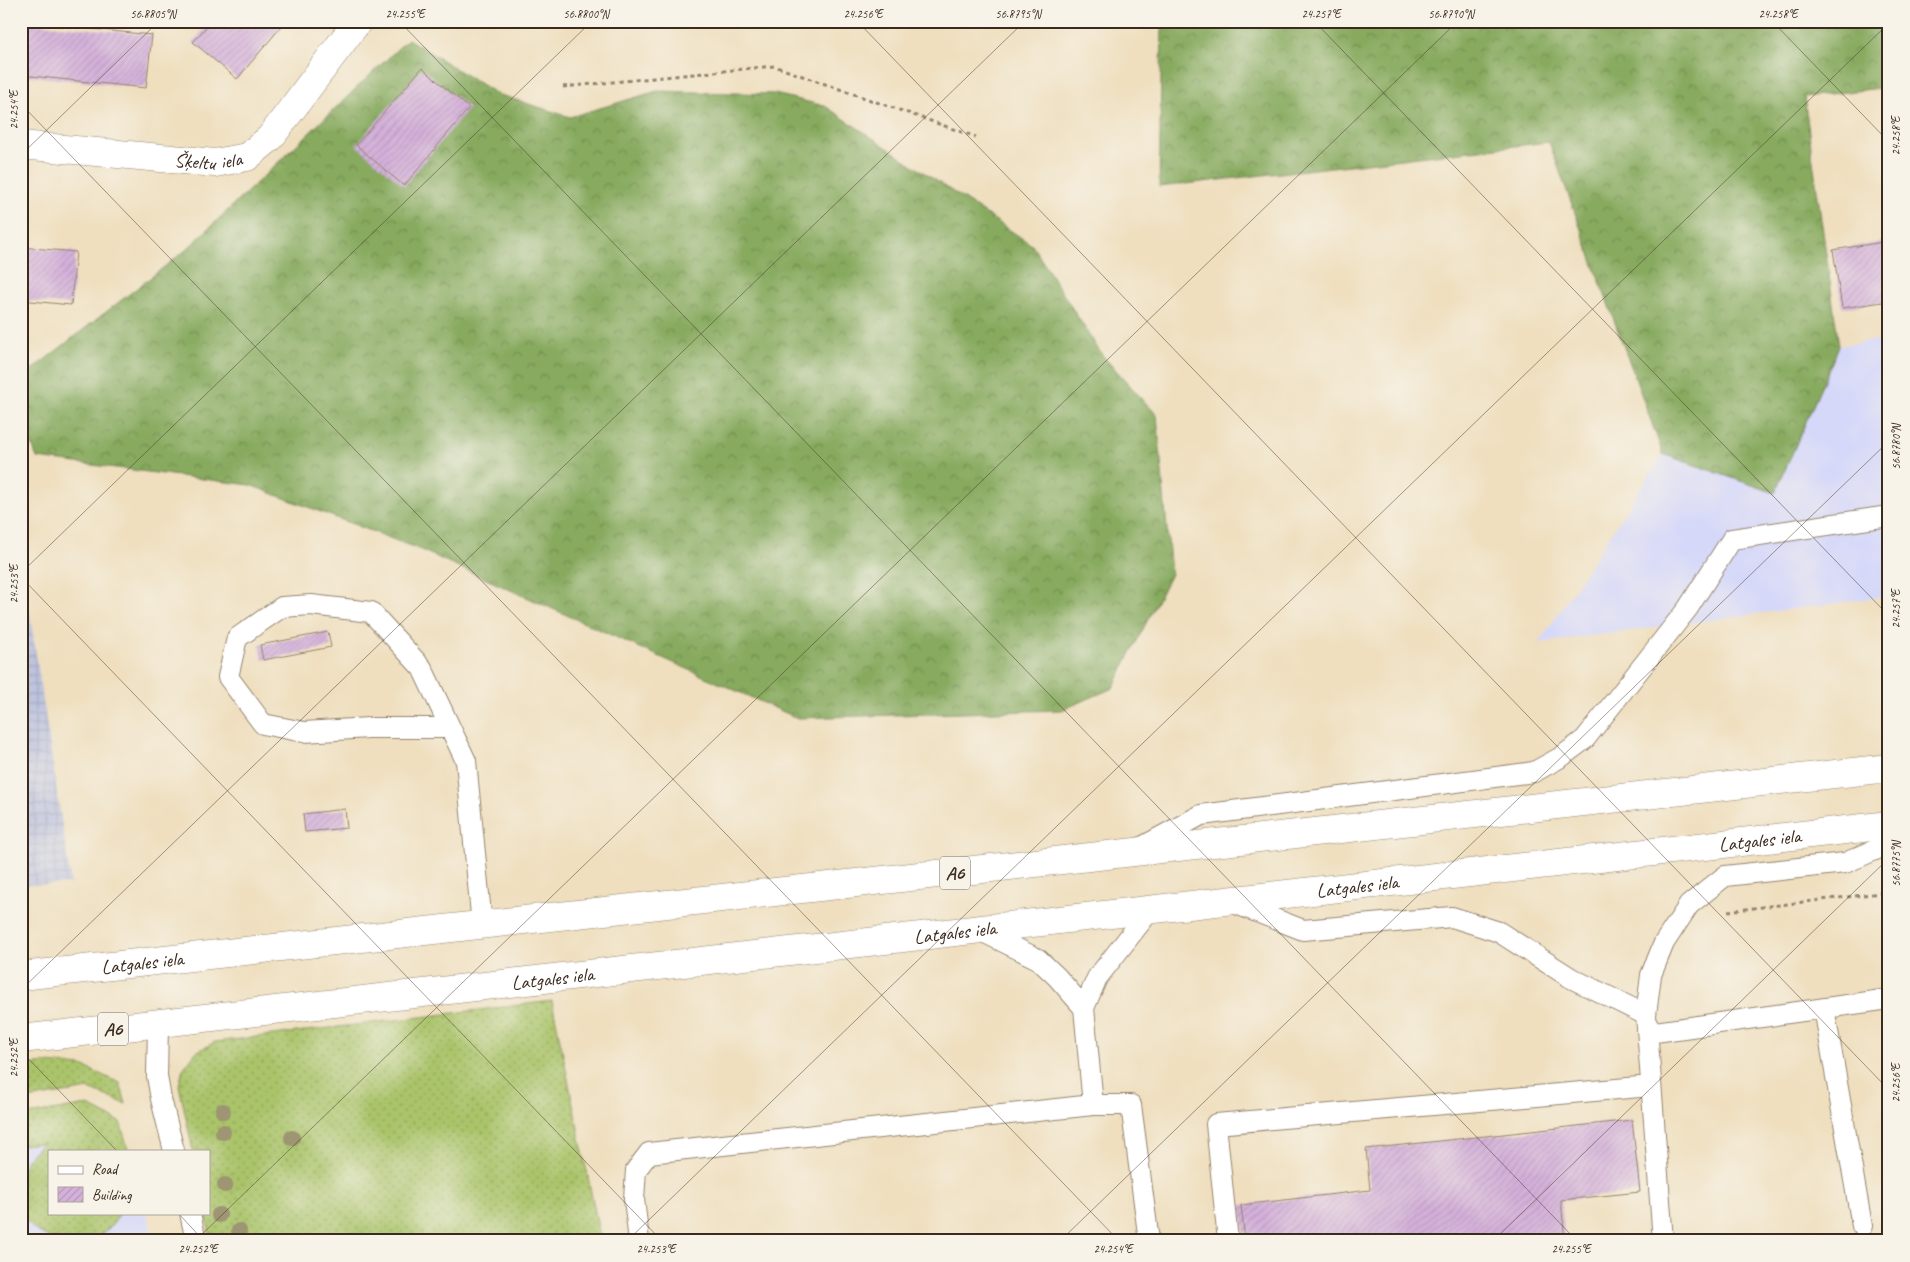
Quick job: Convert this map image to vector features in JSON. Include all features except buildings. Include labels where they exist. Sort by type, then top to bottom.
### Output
[{"type":"main road","name":"Šķeltu iela","points":[[21,145],[215,163],[247,157],[270,138],[358,21]]},
{"type":"main road","name":"Latgales iela","points":[[21,976],[1889,768]]},
{"type":"main road","name":"Latgales iela","points":[[21,1039],[1889,824]]},
{"type":"lane","name":"Latgales iela","points":[[1130,854],[1201,816],[1534,772],[1561,757],[1585,739],[1688,608],[1732,539],[1889,516]]},
{"type":"lane","points":[[450,728],[369,728],[304,732],[263,724],[228,677],[237,638],[282,607],[312,605],[371,612],[422,668],[466,761],[482,925]]},
{"type":"lane","points":[[1663,1241],[1647,1024],[1652,975],[1664,943],[1689,905],[1725,876],[1845,864],[1889,844]]},
{"type":"lane","points":[[1224,900],[1303,930],[1452,917],[1499,932],[1647,1024],[1824,1008],[1889,999]]},
{"type":"lane","points":[[1093,1105],[1084,1008],[1097,978],[1150,910]]},
{"type":"lane","points":[[975,928],[1038,959],[1057,977],[1084,1008]]},
{"type":"lane","points":[[1824,1008],[1862,1226]]},
{"type":"lane","points":[[158,1024],[157,1076],[174,1150]]},
{"type":"lane","points":[[1228,1241],[1216,1124],[1651,1086]]},
{"type":"lane","points":[[639,1241],[634,1199],[636,1170],[649,1153],[1093,1105],[1131,1104],[1149,1241]]},
{"type":"lane","points":[[190,1214],[196,1241]]},
{"type":"path","points":[[563,86],[774,66],[976,137]]},
{"type":"path","points":[[1681,917],[1889,892]]},
{"type":"shaded area","points":[[1889,338],[1889,596],[1539,643],[1663,454],[1775,493],[1839,346]]},
{"type":"shaded area","points":[[21,556],[71,884],[21,885]]},
{"type":"shaded area","points":[[44,1143],[30,1155],[21,1170],[21,1145]]},
{"type":"shaded area","points":[[21,1210],[31,1225],[45,1237],[56,1241],[21,1241]]},
{"type":"shaded area","points":[[119,1214],[147,1214],[154,1241],[87,1241],[99,1236],[114,1224]]},
{"type":"green space","points":[[1162,21],[1889,21],[1889,87],[1804,97],[1839,346],[1775,493],[1663,454],[1549,142],[1159,187]]},
{"type":"green space","points":[[408,39],[497,94],[570,117],[657,91],[775,94],[825,106],[1032,245],[1102,355],[1157,415],[1171,574],[1113,688],[1062,710],[797,718],[421,550],[250,485],[37,458],[21,415],[21,378],[186,250]]},
{"type":"green space","points":[[552,1001],[601,1241],[211,1241],[206,1214],[210,1214],[210,1150],[193,1150],[179,1085],[183,1069],[196,1052],[215,1042]]},
{"type":"green space","points":[[46,1063],[82,1066],[120,1083],[126,1104],[89,1089],[21,1100],[21,1066]]},
{"type":"green space","points":[[87,1105],[120,1122],[129,1150],[48,1150],[48,1214],[119,1214],[105,1232],[89,1240],[66,1242],[42,1234],[25,1219],[21,1209],[22,1170],[27,1160],[43,1143],[21,1145],[21,1116]]}]
